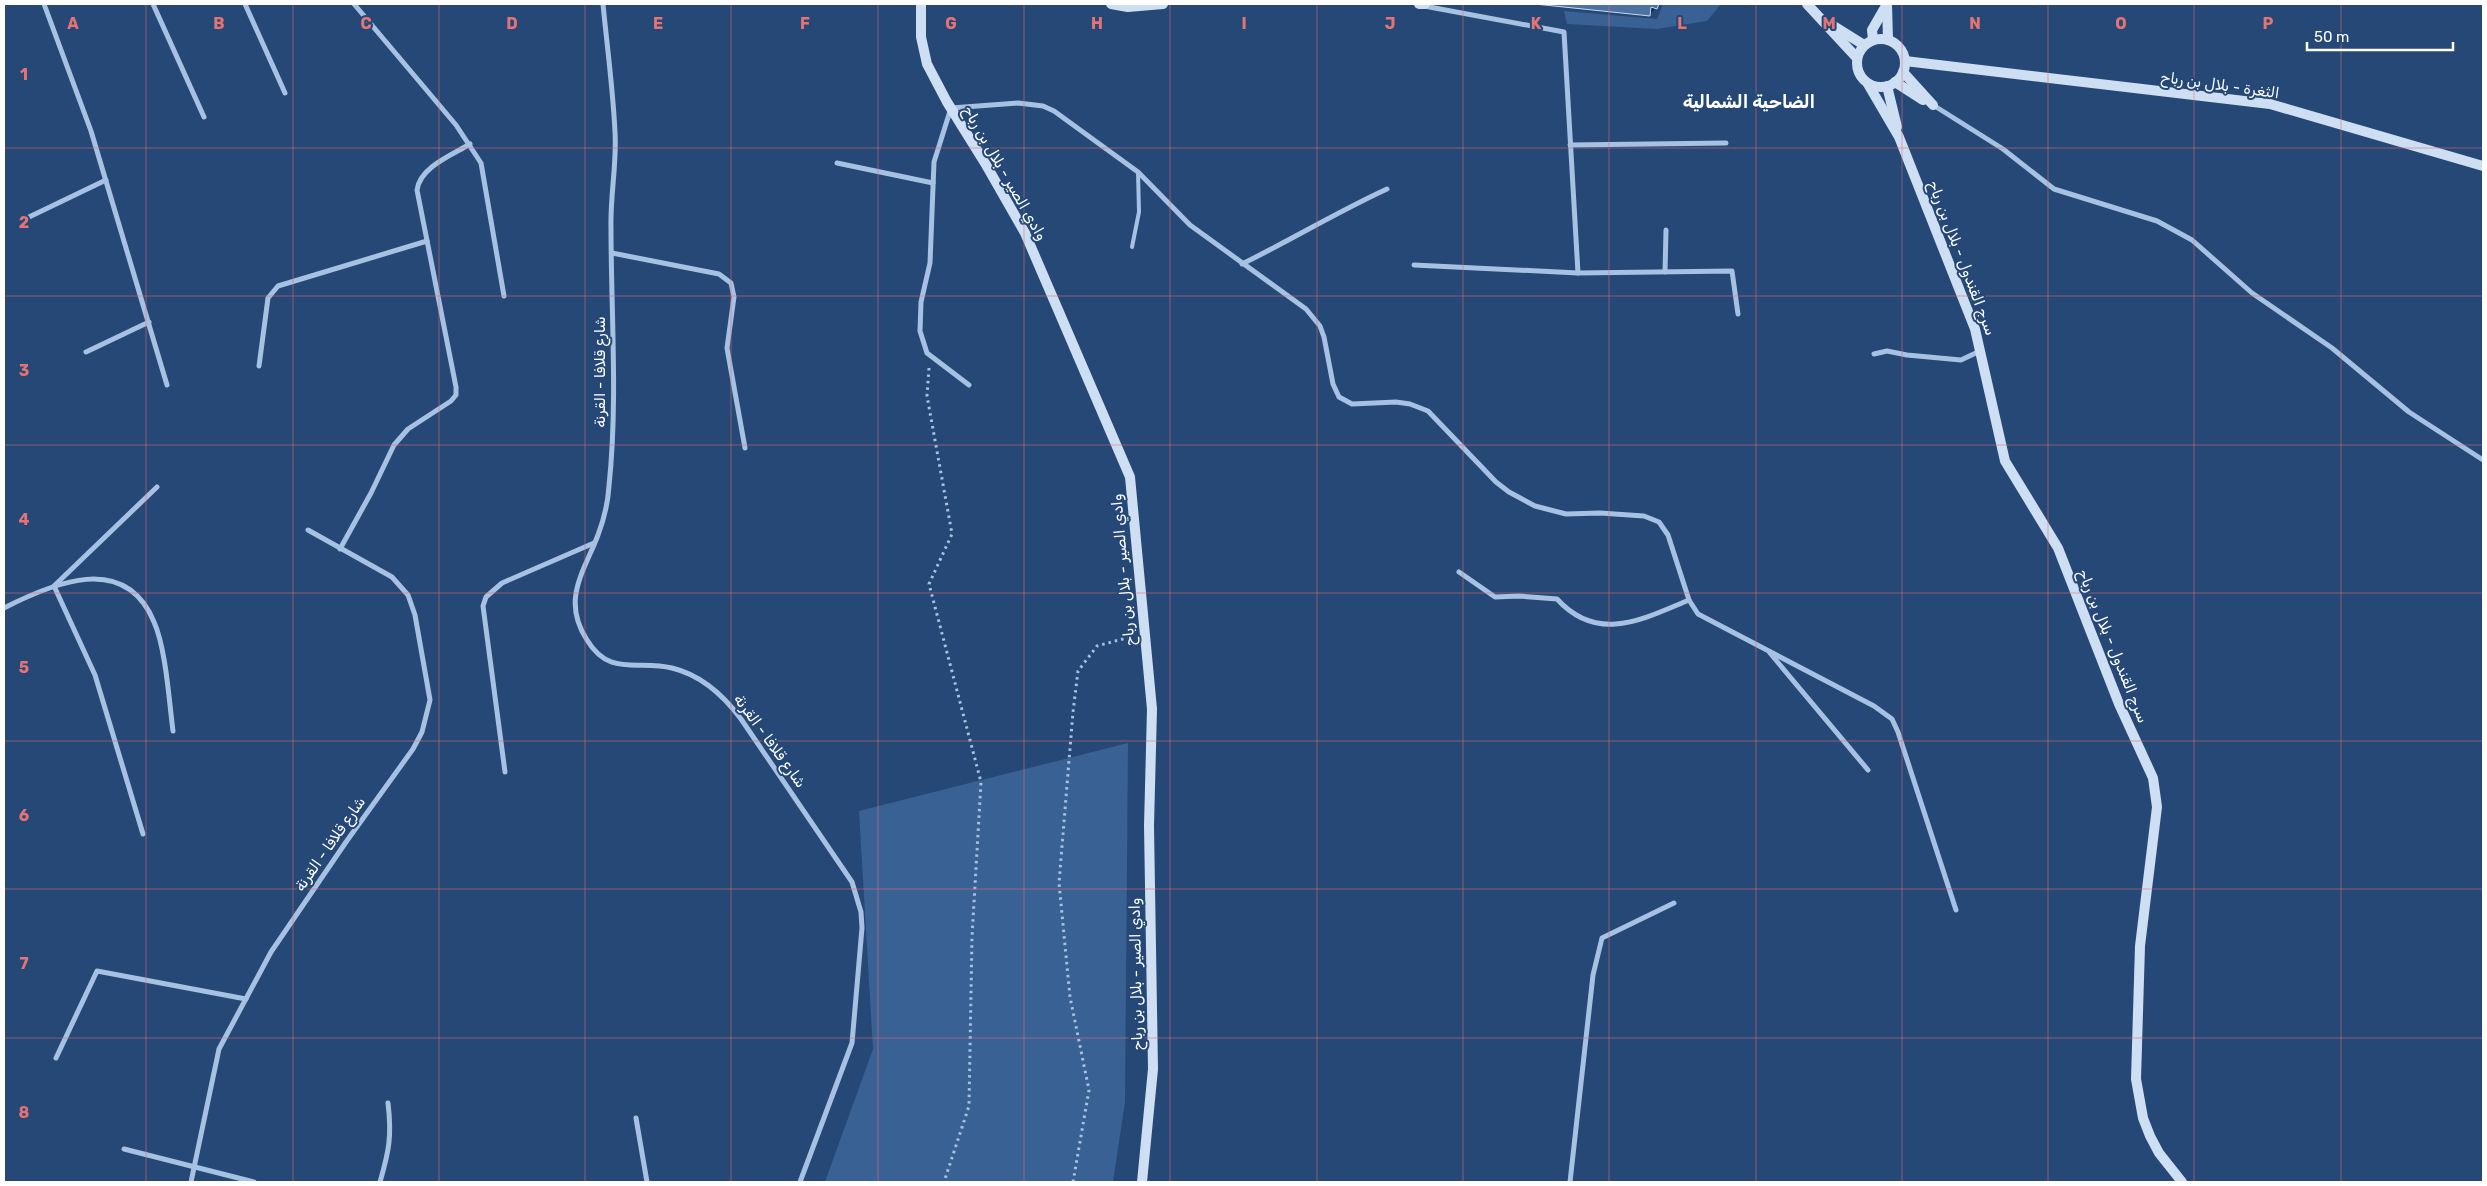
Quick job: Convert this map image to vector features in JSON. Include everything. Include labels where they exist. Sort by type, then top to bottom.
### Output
[{"type":"street","points":[[44,4],[91,131],[167,385]]},
{"type":"street","points":[[154,4],[204,117]]},
{"type":"street","points":[[245,4],[285,93]]},
{"type":"street","points":[[354,4],[470,144],[481,163],[504,296]]},
{"type":"street","name":"شارع قلافا - القرنة","points":[[603,4],[615,134],[610,229],[614,407],[607,503],[594,543],[580,571],[575,598],[580,629],[594,650],[609,662],[619,665],[659,665],[686,672],[722,696],[741,719],[845,869],[857,897],[862,928],[852,1042],[800,1182]]},
{"type":"street","name":"وادي الصير - بلال بن رباح","points":[[921,4],[921,37],[927,64],[1025,233],[1130,477],[1143,633],[1152,709],[1149,826],[1153,1068],[1142,1182]]},
{"type":"street","points":[[1111,4],[1128,8],[1163,4]]},
{"type":"street","points":[[1423,4],[1564,32],[1578,274]]},
{"type":"street","points":[[1807,4],[1823,19],[1857,58],[1859,73],[1868,84],[1899,137]]},
{"type":"street","points":[[1857,58],[1869,42],[1872,30],[1887,4]]},
{"type":"street","points":[[1887,4],[1888,40]]},
{"type":"street","points":[[1823,19],[1869,42],[1888,40],[1900,48],[1904,67],[1933,106]]},
{"type":"street","points":[[1868,84],[1878,87],[1891,84],[1904,67]]},
{"type":"street","name":"الثغرة - بلال بن رباح","points":[[1904,67],[1947,67],[2270,104],[2483,166]]},
{"type":"street","points":[[1891,84],[1933,106],[2003,149],[2054,189],[2157,221],[2192,240],[2252,293],[2332,348],[2409,412],[2483,460]]},
{"type":"street","points":[[1891,84],[1899,137]]},
{"type":"street","points":[[969,384],[930,355],[924,346],[919,317],[930,264],[934,162],[951,108],[1016,103],[1043,106],[1061,116],[1138,172],[1190,225],[1314,317],[1324,339],[1334,388],[1343,400],[1357,405],[1396,402],[1410,404],[1428,411],[1496,482],[1509,492],[1535,506],[1566,514],[1600,513],[1654,519],[1663,526],[1668,535],[1689,600],[1698,614],[1874,706],[1892,719],[1898,732],[1956,910]]},
{"type":"street","name":"سرج القندول - بلال بن رباح","points":[[1899,137],[1975,329],[2005,461],[2058,548],[2119,704],[2156,787],[2157,807],[2140,946],[2136,1079],[2143,1118],[2150,1136],[2158,1153],[2182,1182]]},
{"type":"street","points":[[340,549],[394,444],[408,429],[450,402],[456,395],[456,387],[417,193],[419,182],[430,169],[470,144]]},
{"type":"street","points":[[1570,145],[1726,144]]},
{"type":"street","points":[[837,163],[933,183]]},
{"type":"street","points":[[27,218],[106,180]]},
{"type":"street","points":[[1242,264],[1286,243],[1336,213],[1387,189]]},
{"type":"street","points":[[1665,272],[1666,230]]},
{"type":"street","points":[[259,366],[268,298],[278,286],[427,241]]},
{"type":"street","points":[[612,254],[719,274],[732,284],[734,297],[727,348],[745,448]]},
{"type":"street","points":[[1414,265],[1578,274],[1732,272],[1738,314]]},
{"type":"street","points":[[86,352],[149,322]]},
{"type":"street","points":[[1874,354],[1887,351],[1907,355],[1960,360],[1980,350]]},
{"type":"street","points":[[54,586],[158,487]]},
{"type":"street","name":"شارع قلافا - القرنة","points":[[191,1182],[219,1049],[271,952],[346,842],[414,749],[427,715],[430,700],[415,615],[408,595],[392,578],[308,530]]},
{"type":"street","points":[[505,772],[483,606],[486,597],[502,583],[594,543]]},
{"type":"street","points":[[1459,572],[1495,597],[1519,596],[1557,599],[1567,610],[1592,624],[1621,625],[1689,600]]},
{"type":"street","points":[[4,608],[34,592],[82,578],[107,580],[129,590],[141,601],[152,618],[159,637],[173,731]]},
{"type":"street","points":[[54,586],[95,675],[143,834]]},
{"type":"street","points":[[1768,651],[1868,770]]},
{"type":"street","points":[[1570,1182],[1593,975],[1602,938],[1674,902]]},
{"type":"street","points":[[56,1058],[97,971],[246,999]]},
{"type":"street","points":[[380,1182],[390,1148],[391,1131],[388,1103]]},
{"type":"street","points":[[636,1118],[647,1182]]},
{"type":"street","points":[[124,1149],[254,1182]]},
{"type":"lane","points":[[1132,247],[1139,212],[1138,172]]},
{"type":"path","points":[[930,355],[927,396],[952,534],[929,584],[981,782],[972,937],[969,1106],[944,1182]]},
{"type":"path","points":[[1074,1182],[1089,1090],[1070,997],[1059,883],[1078,671],[1097,646],[1143,633]]},
{"type":"shaded area","points":[[1663,4],[1721,4],[1707,21],[1657,29],[1567,24],[1564,11],[1657,19]]},
{"type":"shaded area","points":[[1128,743],[1125,1102],[1113,1182],[825,1182],[873,1049],[859,811]]},
{"type":"building","points":[[1535,4],[1659,4],[1657,9],[1651,7],[1650,16]]},
{"type":"district","name":"الضاحية الشمالية","points":[[1749,102]]}]
